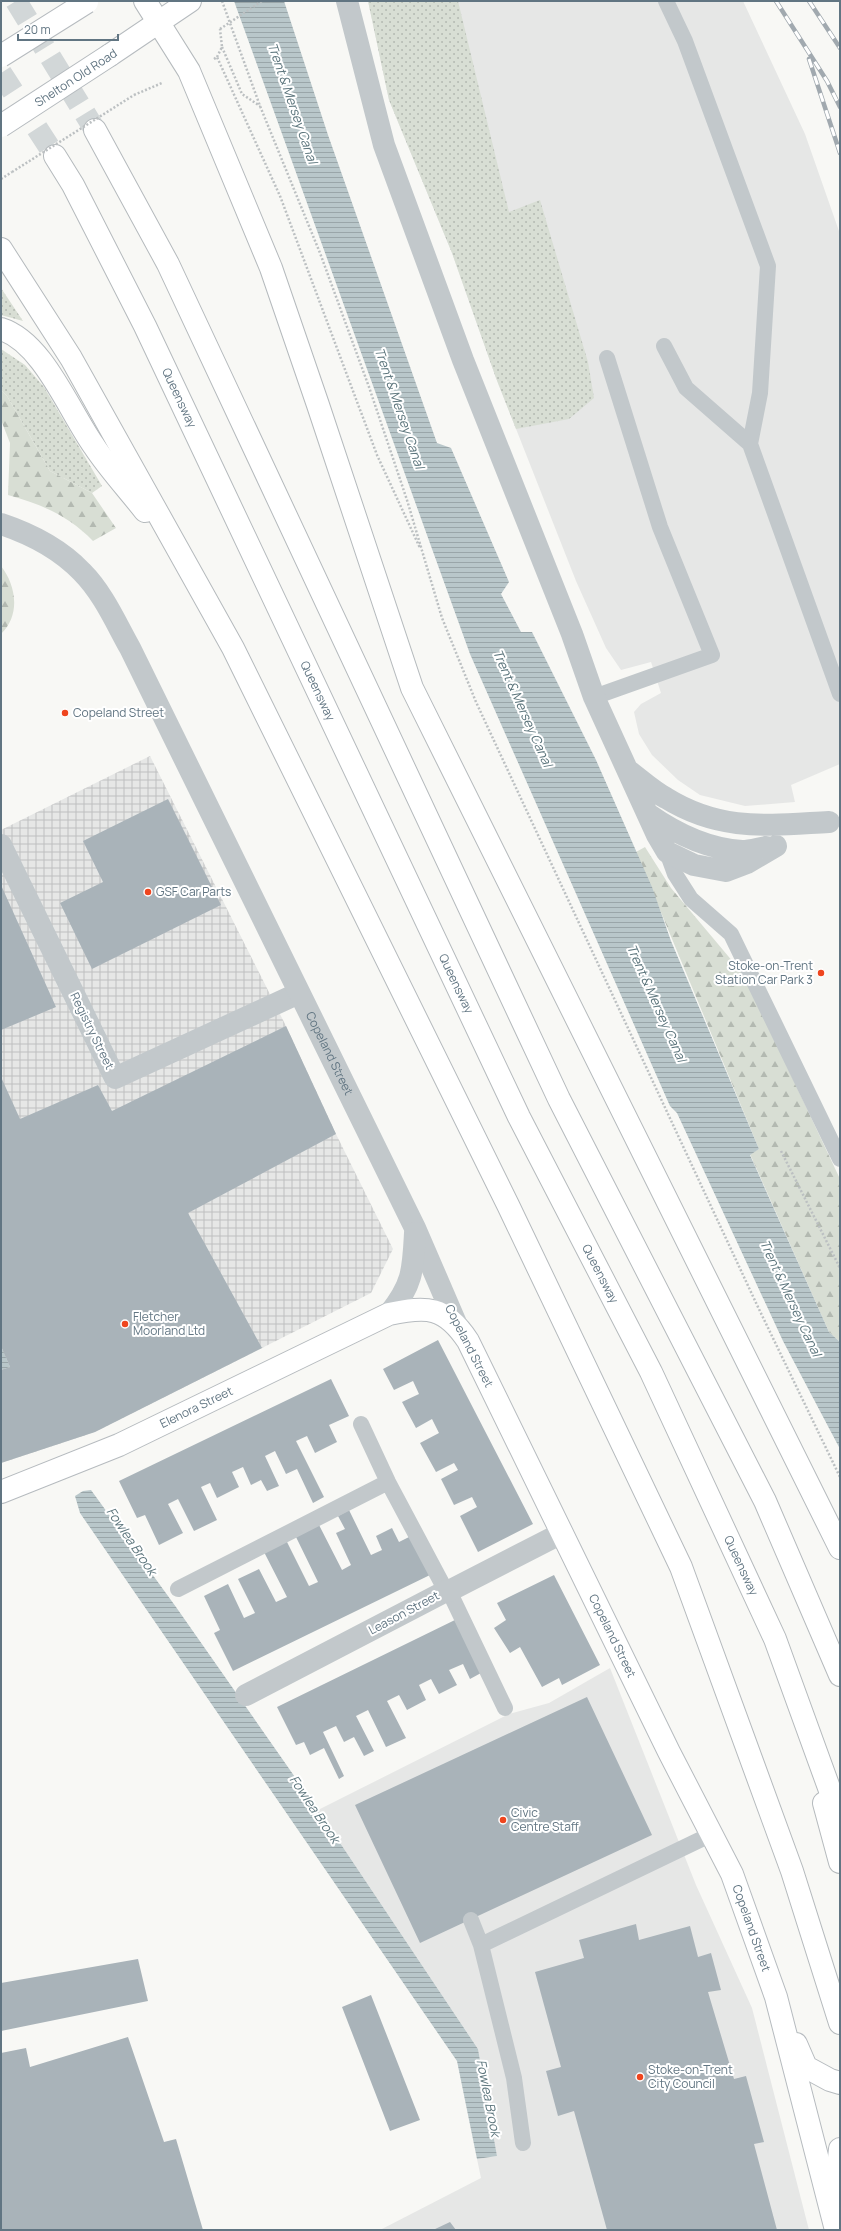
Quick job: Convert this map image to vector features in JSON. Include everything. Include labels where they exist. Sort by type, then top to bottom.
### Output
[{"type":"main road","points":[[145,1],[189,71],[271,268],[412,688],[840,1548]]},
{"type":"main road","name":"Shelton Old Road","points":[[1,126],[159,23],[190,1]]},
{"type":"main road","points":[[1,56],[88,2]]},
{"type":"main road","points":[[95,130],[168,264],[559,1099],[765,1501],[840,1674]]},
{"type":"main road","name":"Queensway","points":[[55,156],[73,185],[145,326],[519,1117],[651,1372],[775,1639],[840,1818]]},
{"type":"main road","points":[[1,249],[71,358],[233,648],[383,949],[681,1567],[792,1871],[840,2023]]},
{"type":"main road","points":[[1,329],[24,340],[53,380],[93,446],[185,560]]},
{"type":"main road","name":"Elenora Street","points":[[1,1492],[120,1445],[389,1314],[412,1309],[435,1310],[456,1323]]},
{"type":"main road","name":"Copeland Street","points":[[456,1323],[468,1341],[669,1752],[732,1874],[776,1997],[836,2230]]},
{"type":"main road","points":[[797,1700],[840,1862]]},
{"type":"main road","points":[[776,1997],[806,2067],[835,2081]]},
{"type":"main road","points":[[840,2149],[837,2178],[840,2230]]},
{"type":"street","points":[[347,1],[384,145],[464,360],[572,634],[594,697],[628,770],[645,811],[667,852],[694,865],[726,870],[747,863],[776,846],[743,851],[714,846],[669,830],[645,811]]},
{"type":"street","name":"Copeland Street","points":[[1,524],[18,530],[47,544],[83,572],[104,602],[133,655],[415,1228],[456,1323]]},
{"type":"street","points":[[628,770],[666,798],[688,810],[726,822],[753,826],[829,822]]},
{"type":"street","name":"Registry Street","points":[[1,845],[115,1078],[299,993]]},
{"type":"street","name":"Elenora Street","points":[[389,1314],[403,1297],[413,1268],[415,1228]]},
{"type":"street","name":"Leason Street","points":[[246,1695],[562,1533]]},
{"type":"lane","points":[[666,1],[685,41],[768,266],[760,393],[750,444]]},
{"type":"lane","points":[[664,346],[686,388],[750,444],[840,694]]},
{"type":"lane","points":[[594,697],[712,655],[660,527],[607,358]]},
{"type":"lane","points":[[667,852],[675,874],[691,899],[731,934],[840,1159]]},
{"type":"lane","points":[[361,1424],[388,1482],[448,1591],[505,1708]]},
{"type":"lane","points":[[178,1589],[388,1482]]},
{"type":"lane","points":[[481,1945],[712,1834]]},
{"type":"lane","points":[[471,1920],[481,1945],[514,2078],[523,2143]]},
{"type":"path","points":[[222,1],[260,106],[320,253],[369,387],[407,500],[442,618],[476,702],[754,1298],[840,1477]]},
{"type":"path","points":[[260,106],[242,94],[222,47],[220,29],[262,1]]},
{"type":"path","points":[[217,57],[222,47]]},
{"type":"path","points":[[1,179],[134,95]]},
{"type":"path","points":[[781,1151],[840,1268]]},
{"type":"shaded area","points":[[368,1],[743,1],[805,134],[840,234],[840,764],[791,785],[795,802],[745,806],[700,795],[678,780],[652,755],[639,734],[634,712],[641,704],[661,693],[651,662],[621,670],[606,648],[576,581],[496,378],[452,253],[389,100]]},
{"type":"shaded area","points":[[150,756],[286,1026],[336,1134],[393,1249],[371,1293],[95,1432],[1,1463],[1,830]]},
{"type":"shaded area","points":[[610,1668],[696,1885],[752,2008],[809,2230],[380,2230],[481,2178],[477,2159],[497,2156],[478,2049],[318,1810],[509,1714],[549,1703]]},
{"type":"green space","points":[[368,1],[458,1],[509,212],[540,200],[588,362],[594,398],[569,419],[516,429],[496,378],[452,253],[389,100]]},
{"type":"green space","points":[[1,288],[23,321],[1,315]]},
{"type":"green space","points":[[1,349],[25,365],[44,387],[102,486],[92,493],[50,471],[7,396],[1,390]]},
{"type":"green space","points":[[1,390],[7,396],[50,471],[92,493],[116,528],[93,541],[84,532],[54,512],[32,502],[8,495],[10,443],[1,420]]},
{"type":"green space","points":[[1,566],[13,591],[14,609],[12,618],[1,634]]},
{"type":"green space","points":[[645,847],[671,888],[744,975],[840,1179],[840,1342],[829,1332],[750,1154],[759,1149],[636,852]]},
{"type":"water","name":"Trent & Mersey Canal","points":[[234,1],[284,1],[328,135],[437,443],[451,448],[509,582],[501,594],[521,632],[532,632],[596,760],[652,887],[671,941],[759,1149],[750,1155],[829,1332],[840,1342],[840,1449],[783,1341],[677,1113],[670,1106],[470,654]]},
{"type":"water","points":[[1,1346],[10,1367],[1,1370]]},
{"type":"water","name":"Fowlea Brook","points":[[91,1490],[176,1607],[318,1810],[478,2049],[497,2156],[477,2159],[457,2061],[80,1513],[75,1496],[83,1491]]},
{"type":"building","name":"GSF Car Parts","points":[[168,799],[221,905],[92,969],[60,903],[103,882],[83,841]]},
{"type":"building","points":[[1,885],[56,1007],[1,1030]]},
{"type":"building","points":[[286,1026],[336,1134],[188,1213],[262,1348],[95,1432],[1,1463],[1,1370],[10,1367],[1,1346],[1,1077],[20,1119],[98,1085],[112,1111]]},
{"type":"building","points":[[438,1340],[533,1524],[478,1552],[460,1516],[477,1507],[472,1497],[454,1505],[441,1479],[458,1470],[454,1463],[436,1472],[420,1443],[439,1433],[432,1419],[416,1428],[402,1402],[419,1394],[413,1381],[394,1390],[383,1369]]},
{"type":"building","points":[[331,1379],[349,1416],[329,1425],[337,1442],[315,1453],[307,1436],[296,1441],[324,1497],[313,1503],[297,1469],[286,1474],[275,1451],[265,1456],[279,1486],[267,1491],[261,1480],[251,1485],[243,1467],[232,1472],[239,1487],[217,1498],[210,1483],[201,1487],[217,1520],[194,1531],[178,1499],[168,1504],[183,1533],[159,1545],[145,1515],[137,1518],[119,1481]]},
{"type":"building","points":[[349,1510],[371,1555],[382,1550],[376,1536],[392,1528],[399,1542],[411,1536],[430,1575],[233,1671],[214,1633],[220,1630],[204,1596],[228,1584],[244,1618],[255,1613],[238,1579],[259,1569],[276,1602],[287,1597],[264,1552],[286,1540],[309,1586],[318,1582],[296,1537],[319,1525],[342,1570],[351,1565],[336,1533],[345,1529],[338,1516]]},
{"type":"building","points":[[554,1575],[600,1665],[562,1685],[559,1678],[542,1687],[520,1647],[510,1653],[494,1628],[506,1620],[497,1603]]},
{"type":"building","points":[[459,1618],[481,1673],[470,1679],[463,1664],[449,1670],[457,1685],[439,1694],[431,1679],[419,1685],[426,1700],[407,1710],[399,1695],[387,1701],[406,1738],[386,1747],[368,1710],[356,1716],[374,1751],[364,1756],[354,1737],[344,1742],[336,1726],[323,1732],[344,1776],[339,1779],[324,1748],[310,1755],[304,1742],[296,1745],[277,1707]]},
{"type":"building","name":"Civic Centre Staff","points":[[587,1697],[652,1835],[420,1943],[355,1805]]},
{"type":"building","name":"Stoke-on-Trent City Council","points":[[636,1924],[639,1940],[690,1926],[698,1957],[711,1953],[721,1990],[708,1992],[734,2079],[746,2076],[764,2142],[754,2144],[777,2230],[607,2230],[574,2111],[558,2116],[546,2071],[561,2067],[535,1972],[584,1958],[579,1940]]},
{"type":"building","points":[[138,1959],[148,2001],[1,2031],[1,1983]]},
{"type":"building","points":[[371,1995],[420,2120],[390,2131],[342,2007]]},
{"type":"building","points":[[128,2037],[164,2142],[176,2139],[203,2230],[1,2230],[1,2053],[26,2048],[30,2067]]},
{"type":"building","points":[[450,2222],[456,2230],[433,2230]]},
{"type":"tunnel","points":[[16,1],[95,130]]},
{"type":"tunnel","points":[[1,73],[55,156]]},
{"type":"railway","points":[[776,1],[827,81],[840,107]]},
{"type":"railway","points":[[809,1],[840,48]]},
{"type":"railway","points":[[809,59],[840,153]]},
{"type":"place","name":"Copeland Street","points":[[65,713]]},
{"type":"place","name":"GSF Car Parts","points":[[148,892]]},
{"type":"place","name":"Stoke-on-Trent Station Car Park 3","points":[[821,973]]},
{"type":"place","name":"Fletcher Moorland Ltd","points":[[125,1324]]},
{"type":"place","name":"Civic Centre Staff","points":[[503,1820]]},
{"type":"place","name":"Stoke-on-Trent City Council","points":[[640,2077]]}]
